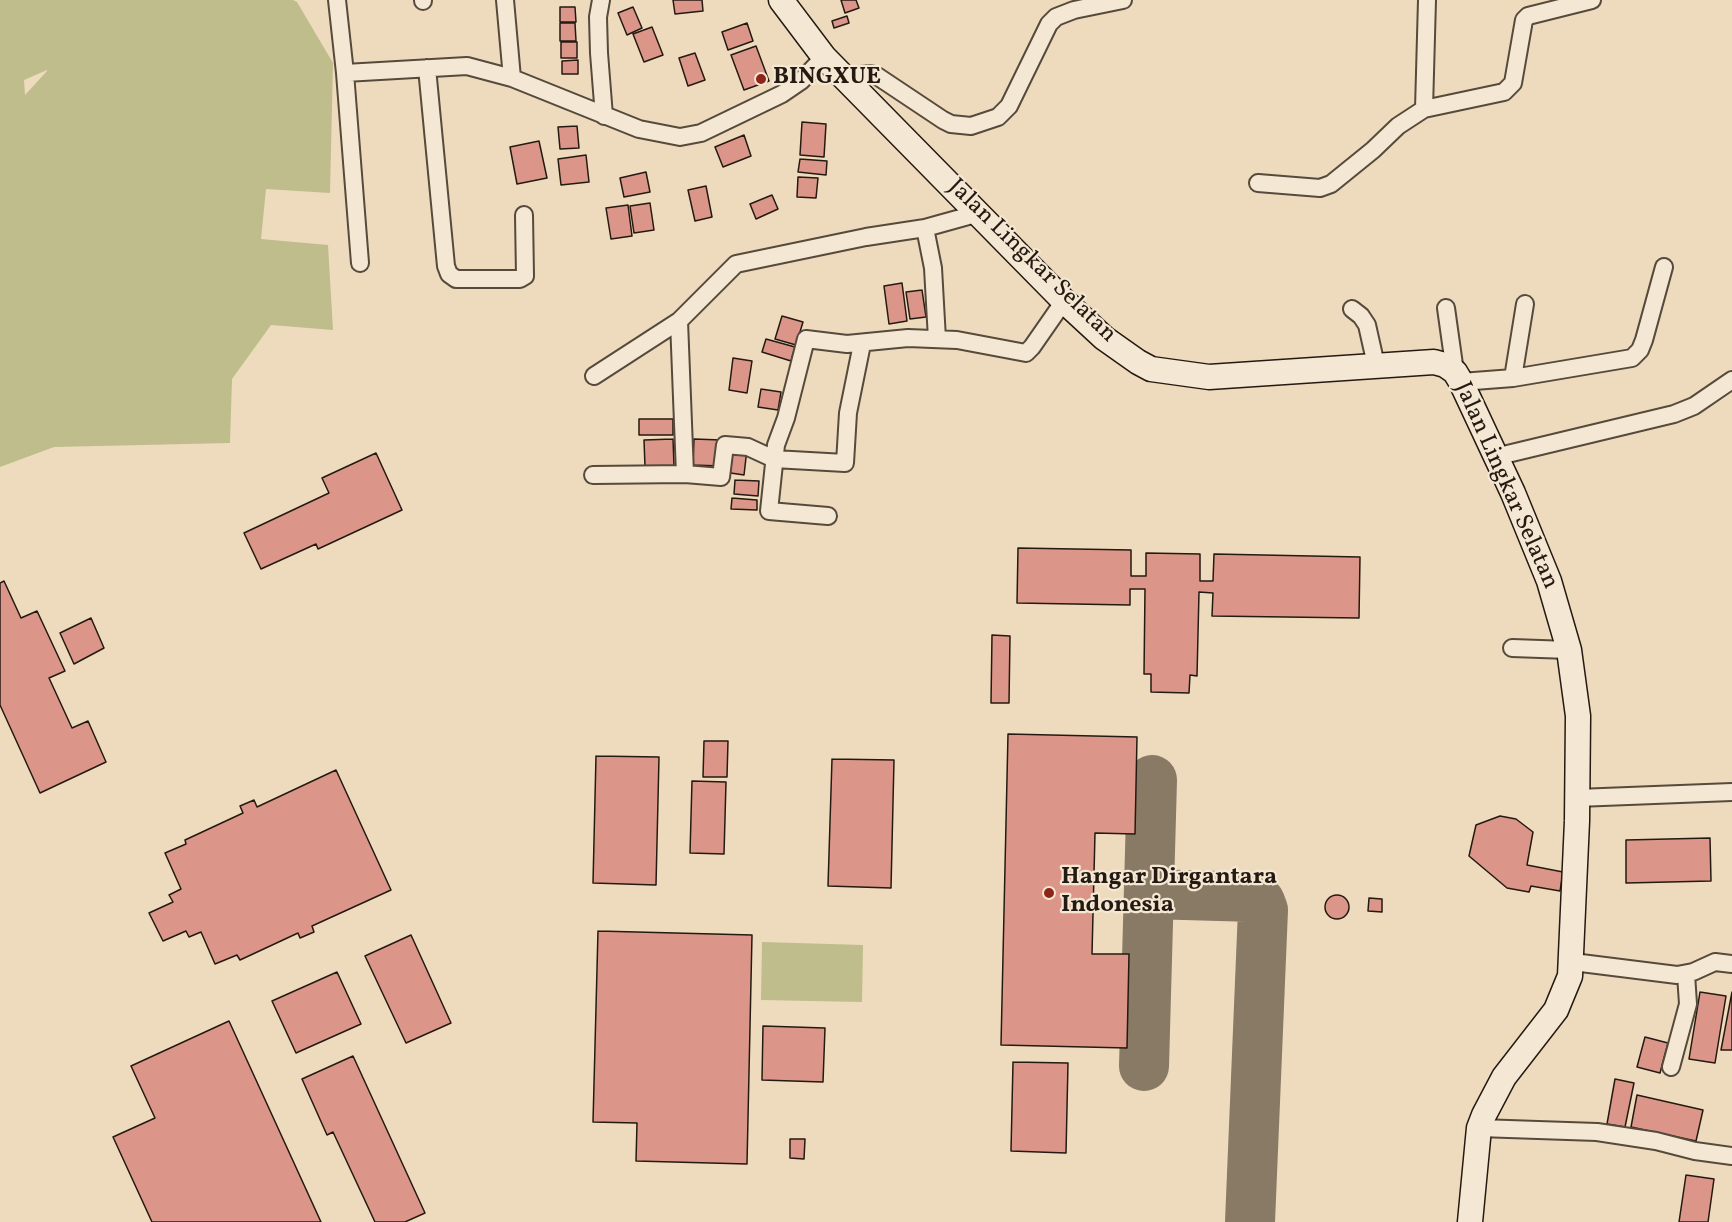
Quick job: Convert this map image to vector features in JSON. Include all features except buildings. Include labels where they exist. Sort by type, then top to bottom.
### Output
[{"type":"main road","name":"Jalan Lingkar Selatan","points":[[781,0],[824,57],[1064,301],[1104,338],[1151,369],[1209,377],[1434,362],[1445,365],[1458,377],[1513,493],[1549,581],[1569,650],[1578,717],[1573,962],[1566,989],[1556,1010],[1504,1077],[1490,1100],[1479,1128],[1470,1222]]},
{"type":"street","points":[[337,0],[360,263]]},
{"type":"street","points":[[505,0],[512,78]]},
{"type":"street","points":[[601,0],[598,16],[598,53],[604,116]]},
{"type":"street","points":[[852,84],[860,75],[877,76],[943,120],[951,124],[972,126],[998,117],[1010,106],[1049,24],[1056,17],[1074,10],[1124,0]]},
{"type":"street","points":[[1424,109],[1427,0]]},
{"type":"street","points":[[1258,183],[1320,188],[1331,184],[1398,126],[1424,109],[1504,92],[1513,83],[1524,20],[1528,16],[1593,0]]},
{"type":"street","points":[[345,74],[467,66],[512,78],[639,129],[680,137],[701,133],[782,94],[801,81],[824,57]]},
{"type":"street","points":[[427,68],[446,266],[449,274],[456,279],[520,279],[525,276],[524,215]]},
{"type":"street","points":[[594,376],[679,321],[736,264],[866,237],[925,228],[979,213]]},
{"type":"street","points":[[925,228],[933,268],[937,339]]},
{"type":"street","points":[[1446,308],[1458,377],[1513,378],[1632,358],[1640,350],[1644,340],[1664,267]]},
{"type":"street","points":[[828,516],[769,511],[778,435],[786,418],[806,339],[862,344],[908,338],[957,340],[1026,353],[1064,301]]},
{"type":"street","points":[[1513,378],[1525,304]]},
{"type":"street","points":[[1352,309],[1367,325],[1376,365]]},
{"type":"street","points":[[679,321],[685,474]]},
{"type":"street","points":[[593,475],[685,474],[721,477],[724,445],[748,447],[774,459],[845,463],[848,413],[862,344]]},
{"type":"street","points":[[1495,458],[1674,414],[1694,406],[1732,380]]},
{"type":"street","points":[[1512,648],[1569,650]]},
{"type":"street","points":[[1577,798],[1732,792]]},
{"type":"street","points":[[1573,962],[1686,974],[1715,962],[1732,964]]},
{"type":"street","points":[[1671,1067],[1688,1004],[1686,974]]},
{"type":"street","points":[[1479,1128],[1597,1132],[1732,1156]]},
{"type":"shaded area","points":[[0,0],[293,0],[297,2],[333,63],[330,193],[266,189],[261,239],[328,245],[333,330],[271,325],[232,379],[230,443],[54,447],[0,467]],"holes":[[[47,71],[25,95],[24,80]]]},
{"type":"shaded area","points":[[762,942],[863,945],[862,1002],[761,1000]]},
{"type":"taxiway","points":[[1144,1066],[1152,780]]},
{"type":"taxiway","points":[[1149,894],[1255,897],[1263,910],[1250,1222]]},
{"type":"place","name":"BINGXUE","points":[[761,79]]},
{"type":"place","name":"Hangar Dirgantara Indonesia","points":[[1049,893]]}]
